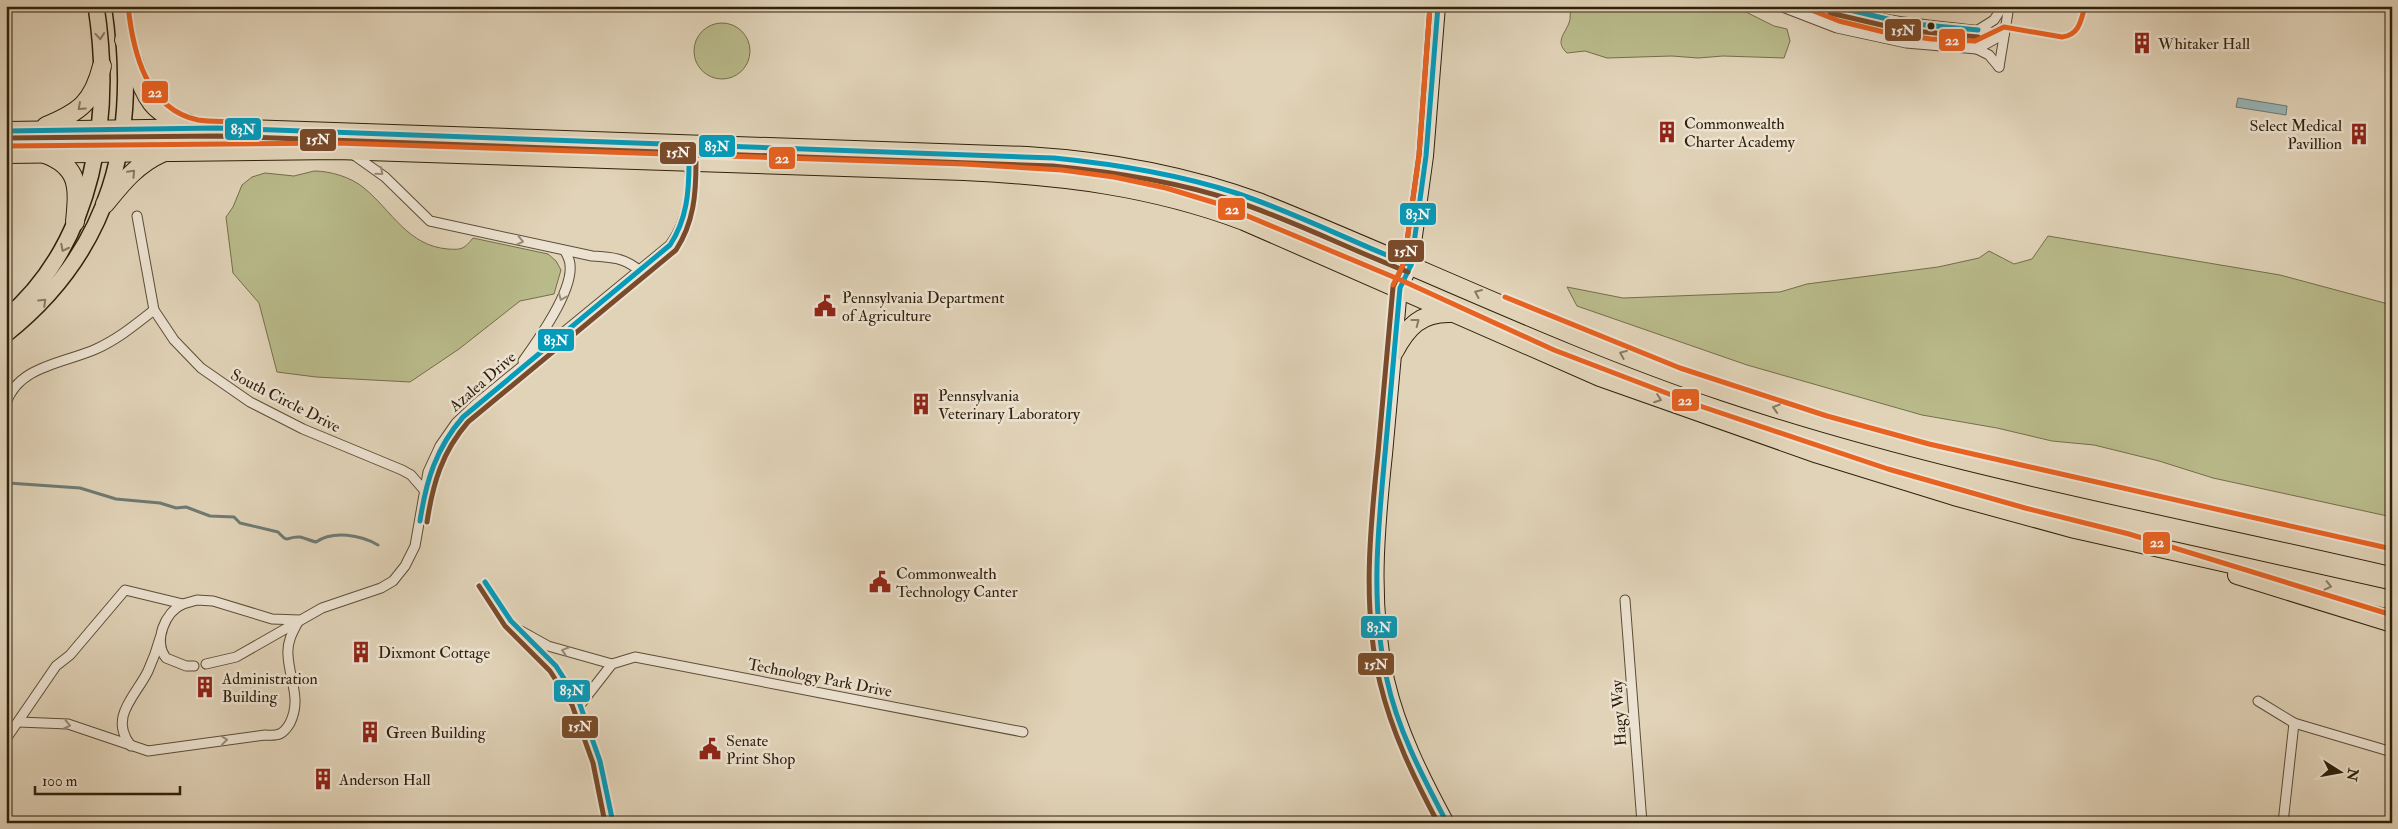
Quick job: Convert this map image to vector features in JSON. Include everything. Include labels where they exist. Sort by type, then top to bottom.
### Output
[{"type":"highway","points":[[124,40],[141,87],[150,102],[170,118],[197,127]]},
{"type":"highway","points":[[39,130],[69,116],[86,104],[96,88],[102,66]]},
{"type":"highway","points":[[6,131],[197,127],[1027,156],[1134,168],[1236,193],[1631,357],[1724,392],[1825,423],[1928,451],[2392,557]]},
{"type":"highway","points":[[6,154],[337,150],[1010,174],[1062,177],[1113,184],[1164,195],[1217,211],[1400,288],[1452,313],[1624,386],[1809,451],[1954,496],[2127,541],[2392,600]]},
{"type":"highway","points":[[105,204],[134,170],[146,161],[166,151]]},
{"type":"highway","points":[[42,153],[58,160],[72,173],[77,194],[75,222]]},
{"type":"highway","points":[[1394,352],[1406,331],[1419,320],[1434,314],[1452,313]]},
{"type":"highway","points":[[2127,541],[2392,623]]},
{"type":"main road","points":[[6,318],[29,297],[49,272],[64,248],[75,222],[95,152],[99,128],[102,66],[96,6]]},
{"type":"main road","points":[[6,334],[50,294],[71,269],[94,231],[105,204],[122,128],[125,81],[124,40],[120,6]]},
{"type":"main road","points":[[1438,6],[1429,124],[1410,265],[1400,288],[1377,546],[1379,634],[1387,681],[1415,762],[1447,823]]},
{"type":"street","points":[[1780,6],[1837,28],[1868,36],[1914,44],[1977,49],[1989,55],[1999,67],[2009,6]]},
{"type":"street","points":[[1832,6],[1864,16],[1909,24],[2004,34]]},
{"type":"street","points":[[1978,30],[1994,20],[2003,6]]},
{"type":"street","points":[[1977,49],[2004,34]]},
{"type":"street","points":[[689,162],[690,145]]},
{"type":"street","name":"Azalea Drive","points":[[206,664],[228,660],[243,654],[283,632],[299,620],[334,603],[381,588],[392,581],[405,566],[415,546],[424,490],[434,458],[447,434],[464,415],[515,372],[663,252],[680,229],[688,203],[690,145]]},
{"type":"street","points":[[337,150],[356,156],[376,169],[430,221],[565,251],[626,260],[640,272]]},
{"type":"street","points":[[6,404],[15,387],[31,373],[95,350],[114,341],[154,310],[137,216]]},
{"type":"street","points":[[515,372],[545,329],[562,297],[571,266],[565,251]]},
{"type":"street","name":"South Circle Drive","points":[[154,310],[179,347],[201,368],[228,389],[303,429],[402,470],[411,475],[424,490]]},
{"type":"street","points":[[6,739],[56,666],[70,655],[125,590],[184,604]]},
{"type":"street","points":[[19,722],[68,724],[131,746],[155,751],[164,747],[283,734],[296,708],[288,649],[291,634],[299,620],[272,619],[208,600],[197,600],[184,604],[171,614],[148,672],[130,699],[124,713],[123,735],[131,746]]},
{"type":"street","name":"Hagy Way","points":[[1625,600],[1642,823]]},
{"type":"street","points":[[521,630],[548,646],[612,664],[580,706]]},
{"type":"street","points":[[160,638],[161,648],[166,658],[186,666],[194,666]]},
{"type":"street","name":"Technology Park Drive","points":[[612,664],[635,657],[1023,732]]},
{"type":"street","points":[[2258,701],[2294,722],[2392,752]]},
{"type":"street","points":[[2283,823],[2294,722]]},
{"type":"green space","points":[[1570,6],[1734,6],[1774,26],[1787,29],[1790,41],[1784,58],[1723,56],[1698,58],[1672,56],[1607,58],[1585,51],[1567,53],[1563,49],[1561,42],[1570,21]]},
{"type":"green space","points":[[722,23],[737,28],[745,36],[750,51],[745,66],[737,74],[722,79],[707,74],[699,66],[694,51],[699,36],[707,28]]},
{"type":"green space","points":[[314,171],[340,175],[359,184],[411,234],[434,246],[460,249],[465,247],[473,238],[548,254],[556,261],[561,270],[554,294],[520,301],[459,349],[410,382],[316,377],[277,372],[259,303],[233,273],[226,217],[233,207],[242,185],[252,177],[265,173],[294,176]]},
{"type":"green space","points":[[2048,236],[2280,275],[2392,305],[2392,517],[2213,478],[2159,461],[2094,445],[2052,441],[1997,428],[1922,415],[1747,365],[1577,306],[1567,287],[1623,298],[1780,292],[1807,284],[1938,267],[1979,258],[1989,251],[2014,264],[2032,259]]},
{"type":"water","points":[[2238,98],[2287,106],[2286,115],[2236,107]]},
{"type":"waterway","points":[[8,483],[80,488],[116,499],[160,503],[176,508],[186,507],[210,516],[234,517],[240,523],[278,532],[286,539],[300,537],[316,542],[330,536],[347,535],[355,536],[378,545]]},
{"type":"transit line","name":"22","points":[[128,6],[134,42],[145,76],[154,91],[166,104],[180,114],[198,120],[237,122]]},
{"type":"transit line","name":"15N","points":[[1430,6],[1419,155],[1404,263],[1393,287],[1372,510],[1369,597],[1374,655],[1385,702],[1404,755],[1438,823]]},
{"type":"transit line","name":"22","points":[[1393,285],[1404,263],[1419,155],[1430,6]]},
{"type":"transit line","name":"83N","points":[[1438,6],[1426,156],[1411,265],[1400,288],[1380,510],[1377,595],[1382,652],[1392,699],[1404,736],[1447,823]]},
{"type":"transit line","name":"22","points":[[1801,6],[1839,21],[1884,32],[1931,39],[1975,41],[2004,27],[2062,37],[2068,36],[2076,30],[2085,6]]},
{"type":"transit line","name":"83N","points":[[1833,6],[1904,23],[1978,30]]},
{"type":"transit line","name":"15N","points":[[1830,13],[1903,30],[1978,37]]},
{"type":"transit line","name":"83N","points":[[6,131],[217,128],[1054,158],[1146,171],[1214,186],[1280,209],[1411,265]]},
{"type":"transit line","name":"15N","points":[[6,138],[217,136],[1053,166],[1144,178],[1210,193],[1277,216],[1408,272]]},
{"type":"transit line","name":"22","points":[[6,146],[337,143],[964,164],[1062,170],[1114,177],[1166,188],[1219,204],[1403,281],[1554,350],[1703,407],[1888,469],[2025,508],[2129,534],[2392,615]]},
{"type":"transit line","name":"83N","points":[[420,521],[425,492],[439,453],[463,417],[670,245],[676,235],[686,205],[689,162]]},
{"type":"transit line","name":"15N","points":[[427,522],[432,494],[440,469],[451,445],[468,422],[676,250],[687,229],[693,207],[696,162]]},
{"type":"transit line","name":"22","points":[[1505,297],[1680,368],[1827,416],[1929,444],[2392,549]]},
{"type":"transit line","name":"83N","points":[[485,582],[511,621],[556,666],[579,702],[600,761],[613,823]]},
{"type":"transit line","name":"15N","points":[[479,586],[505,626],[550,671],[572,705],[593,763],[605,823]]},
{"type":"place","name":"Whitaker Hall","points":[[2142,43]]},
{"type":"place","name":"Commonwealth Charter Academy","points":[[1667,132]]},
{"type":"place","name":"Select Medical Pavillion","points":[[2359,134]]},
{"type":"place","name":"Pennsylvania Department of Agriculture","points":[[825,306]]},
{"type":"place","name":"Pennsylvania Veterinary Laboratory","points":[[921,404]]},
{"type":"place","name":"Commonwealth Technology Canter","points":[[880,582]]},
{"type":"place","name":"Dixmont Cottage","points":[[361,652]]},
{"type":"place","name":"Administration Building","points":[[205,687]]},
{"type":"place","name":"Green Building","points":[[370,732]]},
{"type":"place","name":"Senate Print Shop","points":[[710,749]]},
{"type":"place","name":"Anderson Hall","points":[[323,779]]}]
